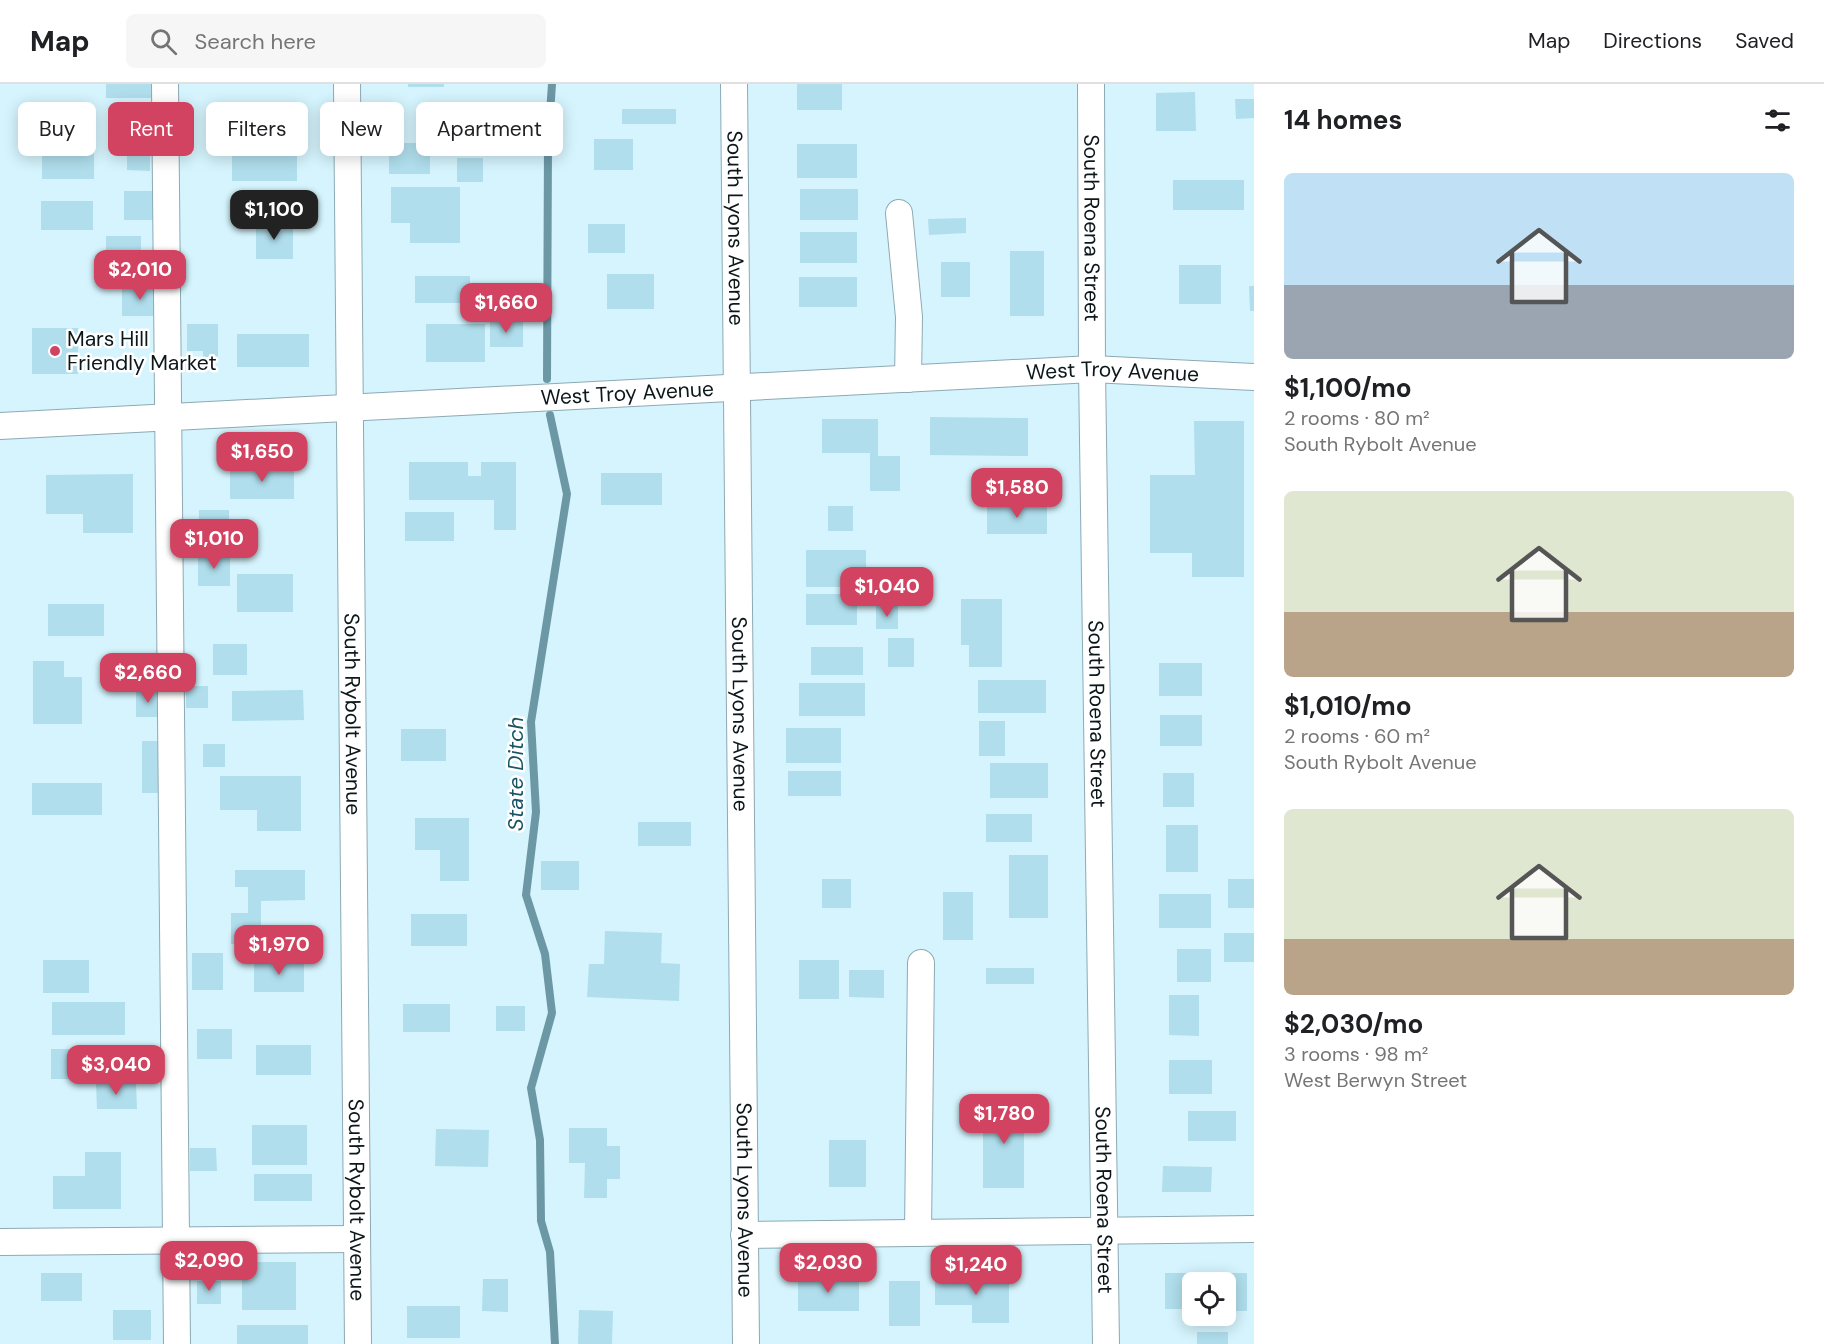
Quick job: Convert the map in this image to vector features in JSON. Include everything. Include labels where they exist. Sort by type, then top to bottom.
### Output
[{"type":"street","points":[[165,84],[177,1344]]},
{"type":"street","name":"South Rybolt Avenue","points":[[347,84],[358,1344]]},
{"type":"street","name":"South Lyons Avenue","points":[[734,84],[746,1344]]},
{"type":"street","name":"South Roena Street","points":[[1091,84],[1092,369],[1106,1344]]},
{"type":"street","points":[[899,213],[909,317],[908,379]]},
{"type":"street","name":"West Troy Avenue","points":[[0,426],[1092,369],[1254,377]]},
{"type":"street","points":[[918,1233],[921,963]]},
{"type":"street","points":[[744,1235],[1254,1229]]},
{"type":"street","points":[[0,1242],[356,1239]]},
{"type":"building","points":[[106,84],[162,84],[162,98],[106,98]]},
{"type":"building","points":[[408,84],[444,84],[444,87],[408,87]]},
{"type":"building","points":[[797,84],[842,84],[842,110],[797,110]]},
{"type":"building","points":[[1195,92],[1196,131],[1156,131],[1156,93]]},
{"type":"building","points":[[1235,99],[1254,99],[1254,118],[1236,119]]},
{"type":"building","points":[[622,109],[676,109],[676,124],[622,124]]},
{"type":"building","points":[[594,139],[633,139],[633,170],[594,170]]},
{"type":"building","points":[[404,143],[416,143],[416,156],[430,156],[430,174],[389,174],[389,156],[404,156]]},
{"type":"building","points":[[797,144],[857,144],[857,178],[797,178]]},
{"type":"building","points":[[42,156],[94,156],[94,179],[42,179]]},
{"type":"building","points":[[127,156],[150,156],[150,171],[127,170]]},
{"type":"building","points":[[232,156],[297,156],[297,181],[232,181]]},
{"type":"building","points":[[457,158],[483,158],[483,182],[457,182]]},
{"type":"building","points":[[1173,180],[1244,180],[1244,210],[1173,210]]},
{"type":"building","points":[[391,187],[460,187],[460,243],[410,243],[410,223],[391,223]]},
{"type":"building","points":[[800,189],[858,189],[858,220],[800,220]]},
{"type":"building","points":[[124,191],[159,191],[159,220],[124,220]]},
{"type":"building","points":[[41,201],[93,201],[93,230],[41,230]]},
{"type":"building","points":[[966,218],[966,233],[929,235],[928,219]]},
{"type":"building","points":[[256,223],[293,223],[293,259],[256,259]]},
{"type":"building","points":[[588,224],[625,224],[625,253],[588,253]]},
{"type":"building","points":[[800,232],[857,232],[857,263],[800,263]]},
{"type":"building","points":[[106,236],[141,236],[141,267],[106,267]]},
{"type":"building","points":[[1010,251],[1044,251],[1044,316],[1010,316]]},
{"type":"building","points":[[941,262],[970,262],[970,297],[941,297]]},
{"type":"building","points":[[1179,265],[1221,265],[1221,304],[1179,304]]},
{"type":"building","points":[[607,274],[654,274],[654,309],[607,309]]},
{"type":"building","points":[[415,276],[470,276],[470,303],[415,303]]},
{"type":"building","points":[[799,277],[857,277],[857,307],[799,307]]},
{"type":"building","points":[[122,286],[159,286],[159,316],[122,316]]},
{"type":"building","points":[[1249,286],[1254,286],[1254,311],[1250,311]]},
{"type":"building","points":[[490,320],[523,320],[523,347],[490,347]]},
{"type":"building","points":[[187,324],[218,324],[218,360],[203,360],[203,351],[187,351]]},
{"type":"building","points":[[426,324],[485,324],[485,362],[426,362]]},
{"type":"building","name":"Mars Hill Friendly Market","points":[[32,328],[78,328],[78,374],[32,374]]},
{"type":"building","points":[[237,334],[309,334],[309,367],[237,367]]},
{"type":"building","points":[[930,417],[1028,418],[1028,456],[930,455]]},
{"type":"building","points":[[822,419],[878,419],[878,456],[900,456],[900,491],[870,491],[870,453],[822,453]]},
{"type":"building","points":[[1194,421],[1244,421],[1244,577],[1192,577],[1192,553],[1150,553],[1150,475],[1195,475]]},
{"type":"building","points":[[409,462],[468,462],[468,476],[481,476],[481,462],[516,462],[516,530],[494,530],[494,500],[409,500]]},
{"type":"building","points":[[230,467],[294,467],[294,499],[230,499]]},
{"type":"building","points":[[999,468],[1035,468],[1035,496],[999,496]]},
{"type":"building","points":[[601,473],[662,473],[662,505],[601,505]]},
{"type":"building","points":[[133,474],[133,533],[83,533],[83,514],[46,514],[46,475]]},
{"type":"building","points":[[987,504],[1047,504],[1047,534],[987,534]]},
{"type":"building","points":[[828,506],[853,506],[853,531],[828,531]]},
{"type":"building","points":[[199,510],[229,510],[229,540],[199,540]]},
{"type":"building","points":[[405,512],[454,512],[454,541],[405,541]]},
{"type":"building","points":[[806,550],[866,550],[866,571],[850,571],[850,587],[806,587]]},
{"type":"building","points":[[198,554],[230,554],[230,586],[198,586]]},
{"type":"building","points":[[237,574],[293,574],[293,612],[237,612]]},
{"type":"building","points":[[806,594],[857,594],[857,625],[806,625]]},
{"type":"building","points":[[961,599],[1002,599],[1002,667],[969,667],[969,645],[961,645]]},
{"type":"building","points":[[48,604],[104,604],[104,636],[48,636]]},
{"type":"building","points":[[876,606],[898,606],[898,629],[876,629]]},
{"type":"building","points":[[888,638],[914,638],[914,667],[888,667]]},
{"type":"building","points":[[213,644],[247,644],[247,675],[213,675]]},
{"type":"building","points":[[811,647],[863,647],[863,675],[811,675]]},
{"type":"building","points":[[33,661],[64,661],[64,677],[82,677],[82,724],[33,724]]},
{"type":"building","points":[[1159,663],[1202,663],[1202,696],[1159,696]]},
{"type":"building","points":[[978,680],[1046,680],[1046,713],[978,713]]},
{"type":"building","points":[[799,683],[865,683],[865,716],[799,716]]},
{"type":"building","points":[[186,686],[208,686],[208,708],[186,708]]},
{"type":"building","points":[[136,690],[159,690],[160,717],[136,717]]},
{"type":"building","points":[[303,690],[304,720],[232,721],[232,691]]},
{"type":"building","points":[[1160,715],[1202,715],[1202,746],[1160,746]]},
{"type":"building","points":[[979,721],[1005,721],[1005,756],[979,756]]},
{"type":"building","points":[[786,728],[841,728],[841,763],[786,763]]},
{"type":"building","points":[[401,729],[446,729],[446,761],[401,761]]},
{"type":"building","points":[[142,741],[166,741],[166,793],[142,793]]},
{"type":"building","points":[[203,744],[225,744],[225,767],[203,767]]},
{"type":"building","points":[[990,763],[1048,763],[1048,798],[990,798]]},
{"type":"building","points":[[788,771],[841,771],[841,796],[788,796]]},
{"type":"building","points":[[1163,773],[1194,773],[1194,807],[1163,807]]},
{"type":"building","points":[[220,776],[301,776],[301,831],[257,831],[257,810],[220,810]]},
{"type":"building","points":[[32,783],[102,783],[102,815],[32,815]]},
{"type":"building","points":[[986,814],[1032,814],[1032,842],[986,842]]},
{"type":"building","points":[[415,818],[469,818],[469,881],[440,881],[440,850],[415,850]]},
{"type":"building","points":[[638,822],[691,822],[691,846],[638,846]]},
{"type":"building","points":[[1166,825],[1198,825],[1198,872],[1166,872]]},
{"type":"building","points":[[1009,855],[1048,855],[1048,918],[1009,918]]},
{"type":"building","points":[[541,861],[579,861],[579,890],[541,890]]},
{"type":"building","points":[[235,870],[305,870],[305,900],[261,901],[261,944],[231,944],[231,913],[248,913],[248,887],[235,887]]},
{"type":"building","points":[[822,879],[851,879],[851,908],[822,908]]},
{"type":"building","points":[[1228,879],[1254,879],[1254,908],[1228,908]]},
{"type":"building","points":[[943,892],[973,892],[973,940],[943,940]]},
{"type":"building","points":[[1159,894],[1211,894],[1211,928],[1159,928]]},
{"type":"building","points":[[411,914],[467,914],[467,946],[411,946]]},
{"type":"building","points":[[605,931],[662,933],[661,963],[680,964],[679,1001],[587,997],[589,964],[604,964]]},
{"type":"building","points":[[1224,933],[1254,933],[1254,962],[1224,962]]},
{"type":"building","points":[[1177,949],[1211,949],[1211,982],[1177,982]]},
{"type":"building","points":[[192,953],[223,953],[223,990],[192,990]]},
{"type":"building","points":[[254,959],[304,959],[304,992],[254,992]]},
{"type":"building","points":[[43,960],[89,960],[89,993],[43,993]]},
{"type":"building","points":[[799,960],[839,960],[839,999],[799,999]]},
{"type":"building","points":[[986,968],[1034,968],[1034,984],[986,984]]},
{"type":"building","points":[[849,970],[884,970],[884,998],[849,997]]},
{"type":"building","points":[[1169,995],[1199,995],[1199,1036],[1169,1035]]},
{"type":"building","points":[[52,1002],[125,1002],[125,1035],[52,1035]]},
{"type":"building","points":[[403,1004],[450,1004],[450,1032],[403,1032]]},
{"type":"building","points":[[496,1006],[525,1006],[525,1031],[496,1031]]},
{"type":"building","points":[[197,1029],[232,1029],[232,1059],[197,1059]]},
{"type":"building","points":[[256,1045],[311,1045],[311,1075],[256,1075]]},
{"type":"building","points":[[51,1049],[89,1049],[89,1079],[51,1079]]},
{"type":"building","points":[[1169,1060],[1212,1060],[1212,1094],[1169,1094]]},
{"type":"building","points":[[96,1083],[136,1083],[137,1109],[97,1109]]},
{"type":"building","points":[[994,1099],[1024,1099],[1024,1188],[983,1188],[983,1115],[994,1115]]},
{"type":"building","points":[[1188,1111],[1236,1111],[1236,1141],[1188,1141]]},
{"type":"building","points":[[252,1125],[307,1125],[307,1165],[252,1165]]},
{"type":"building","points":[[569,1128],[607,1128],[607,1146],[620,1146],[620,1179],[607,1179],[607,1198],[584,1198],[585,1163],[569,1163]]},
{"type":"building","points":[[436,1129],[489,1130],[488,1167],[435,1166]]},
{"type":"building","points":[[829,1140],[866,1140],[866,1187],[829,1187]]},
{"type":"building","points":[[190,1148],[216,1148],[217,1171],[190,1171]]},
{"type":"building","points":[[85,1152],[121,1152],[121,1209],[53,1209],[53,1176],[85,1176]]},
{"type":"building","points":[[1163,1166],[1212,1167],[1211,1192],[1162,1192]]},
{"type":"building","points":[[254,1174],[312,1174],[312,1201],[254,1201]]},
{"type":"building","points":[[242,1262],[296,1262],[296,1310],[242,1310]]},
{"type":"building","points":[[41,1273],[82,1273],[82,1301],[41,1301]]},
{"type":"building","points":[[1165,1273],[1182,1273],[1182,1309],[1165,1309]]},
{"type":"building","points":[[1236,1273],[1247,1273],[1247,1311],[1236,1311]]},
{"type":"building","points":[[935,1275],[1009,1275],[1009,1323],[972,1323],[972,1305],[935,1305]]},
{"type":"building","points":[[798,1276],[859,1276],[859,1311],[798,1311]]},
{"type":"building","points":[[483,1279],[508,1279],[508,1312],[482,1311]]},
{"type":"building","points":[[197,1281],[221,1281],[221,1304],[197,1304]]},
{"type":"building","points":[[889,1281],[920,1281],[920,1326],[889,1326]]},
{"type":"building","points":[[407,1306],[460,1306],[460,1338],[407,1338]]},
{"type":"building","points":[[113,1310],[151,1310],[151,1340],[113,1340]]},
{"type":"building","points":[[579,1310],[613,1311],[612,1344],[578,1344]]},
{"type":"building","points":[[237,1325],[308,1325],[308,1344],[237,1344]]},
{"type":"building","points":[[1197,1332],[1228,1332],[1228,1344],[1197,1344]]},
{"type":"waterway","name":"State Ditch","points":[[547,379],[548,143],[552,84]]},
{"type":"waterway","name":"State Ditch","points":[[550,415],[567,494],[531,722],[536,812],[526,895],[545,954],[552,1013],[531,1088],[540,1140],[541,1221],[550,1252],[555,1344]]},
{"type":"place","name":"Mars Hill Friendly Market","points":[[55,351]]}]
